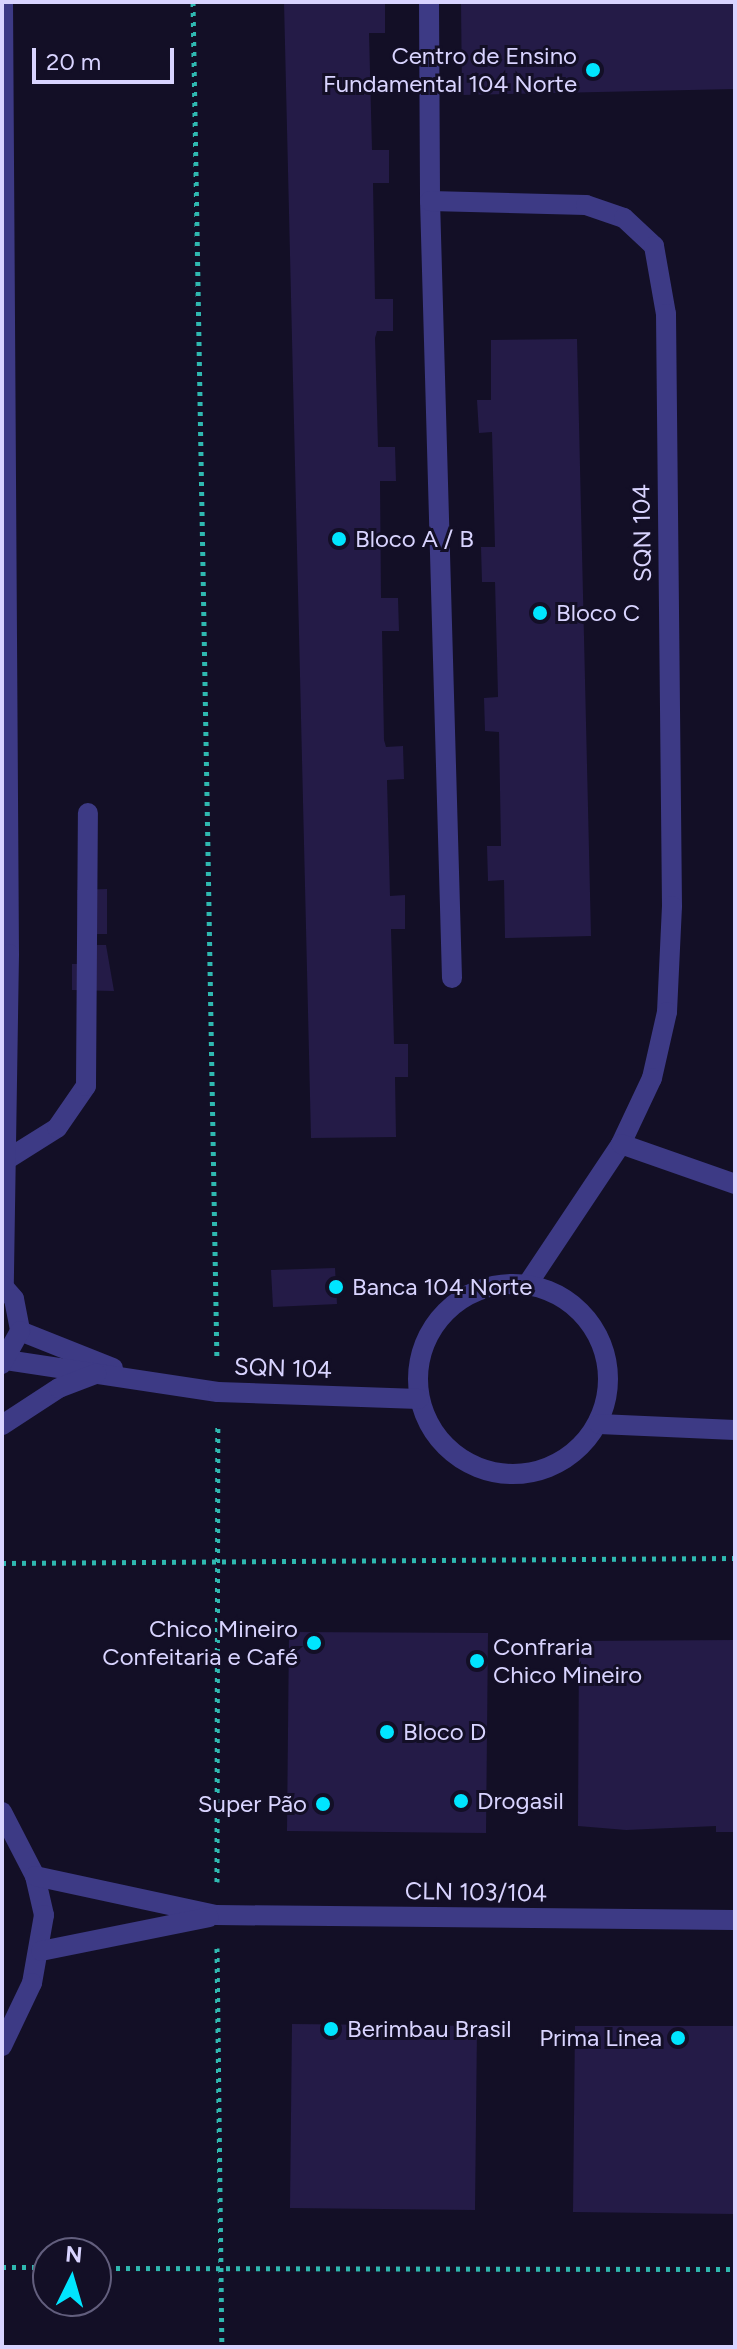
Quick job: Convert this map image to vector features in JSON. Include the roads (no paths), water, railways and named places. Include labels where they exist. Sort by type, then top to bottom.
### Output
[{"type":"street","points":[[3,2],[9,954],[3,1286],[20,1315],[20,1331],[4,1362]]},
{"type":"street","points":[[429,2],[430,201],[452,978]]},
{"type":"street","name":"SQN 104","points":[[430,201],[586,205],[624,218],[654,246],[666,314],[672,906],[667,1012],[652,1078],[621,1144],[527,1285]]},
{"type":"street","points":[[6,1160],[57,1128],[86,1086],[88,813]]},
{"type":"street","points":[[2,983],[9,954]]},
{"type":"street","points":[[621,1144],[735,1184]]},
{"type":"street","points":[[527,1285],[556,1294],[581,1312],[599,1336],[608,1380],[599,1424],[580,1448],[555,1465],[525,1474],[495,1472],[466,1462],[442,1443],[419,1399],[420,1359],[430,1332],[447,1310],[471,1293],[527,1285]]},
{"type":"street","name":"SQN 104","points":[[20,1331],[146,1381]]},
{"type":"street","name":"SQN 104","points":[[4,1362],[218,1392],[419,1399]]},
{"type":"street","points":[[2,1425],[59,1388],[96,1374]]},
{"type":"street","points":[[599,1424],[735,1430]]},
{"type":"street","points":[[2,2046],[7,2021],[41,1951],[44,1915],[35,1876],[4,1824]]},
{"type":"street","name":"CLN 103/104","points":[[35,1876],[216,1915],[735,1920]]},
{"type":"street","name":"CLN 103/104","points":[[41,1951],[216,1915]]},
{"type":"place","name":"Centro de Ensino Fundamental 104 Norte","points":[[593,70]]},
{"type":"place","name":"Bloco A / B","points":[[339,539]]},
{"type":"place","name":"Bloco C","points":[[540,613]]},
{"type":"place","name":"Banca 104 Norte","points":[[336,1287]]},
{"type":"place","name":"Chico Mineiro Confeitaria e Café","points":[[314,1643]]},
{"type":"place","name":"Confraria Chico Mineiro","points":[[477,1661]]},
{"type":"place","name":"Bloco D","points":[[387,1732]]},
{"type":"place","name":"Drogasil","points":[[461,1801]]},
{"type":"place","name":"Super Pão","points":[[323,1804]]},
{"type":"place","name":"Berimbau Brasil","points":[[331,2029]]},
{"type":"place","name":"Prima Linea","points":[[678,2038]]}]
